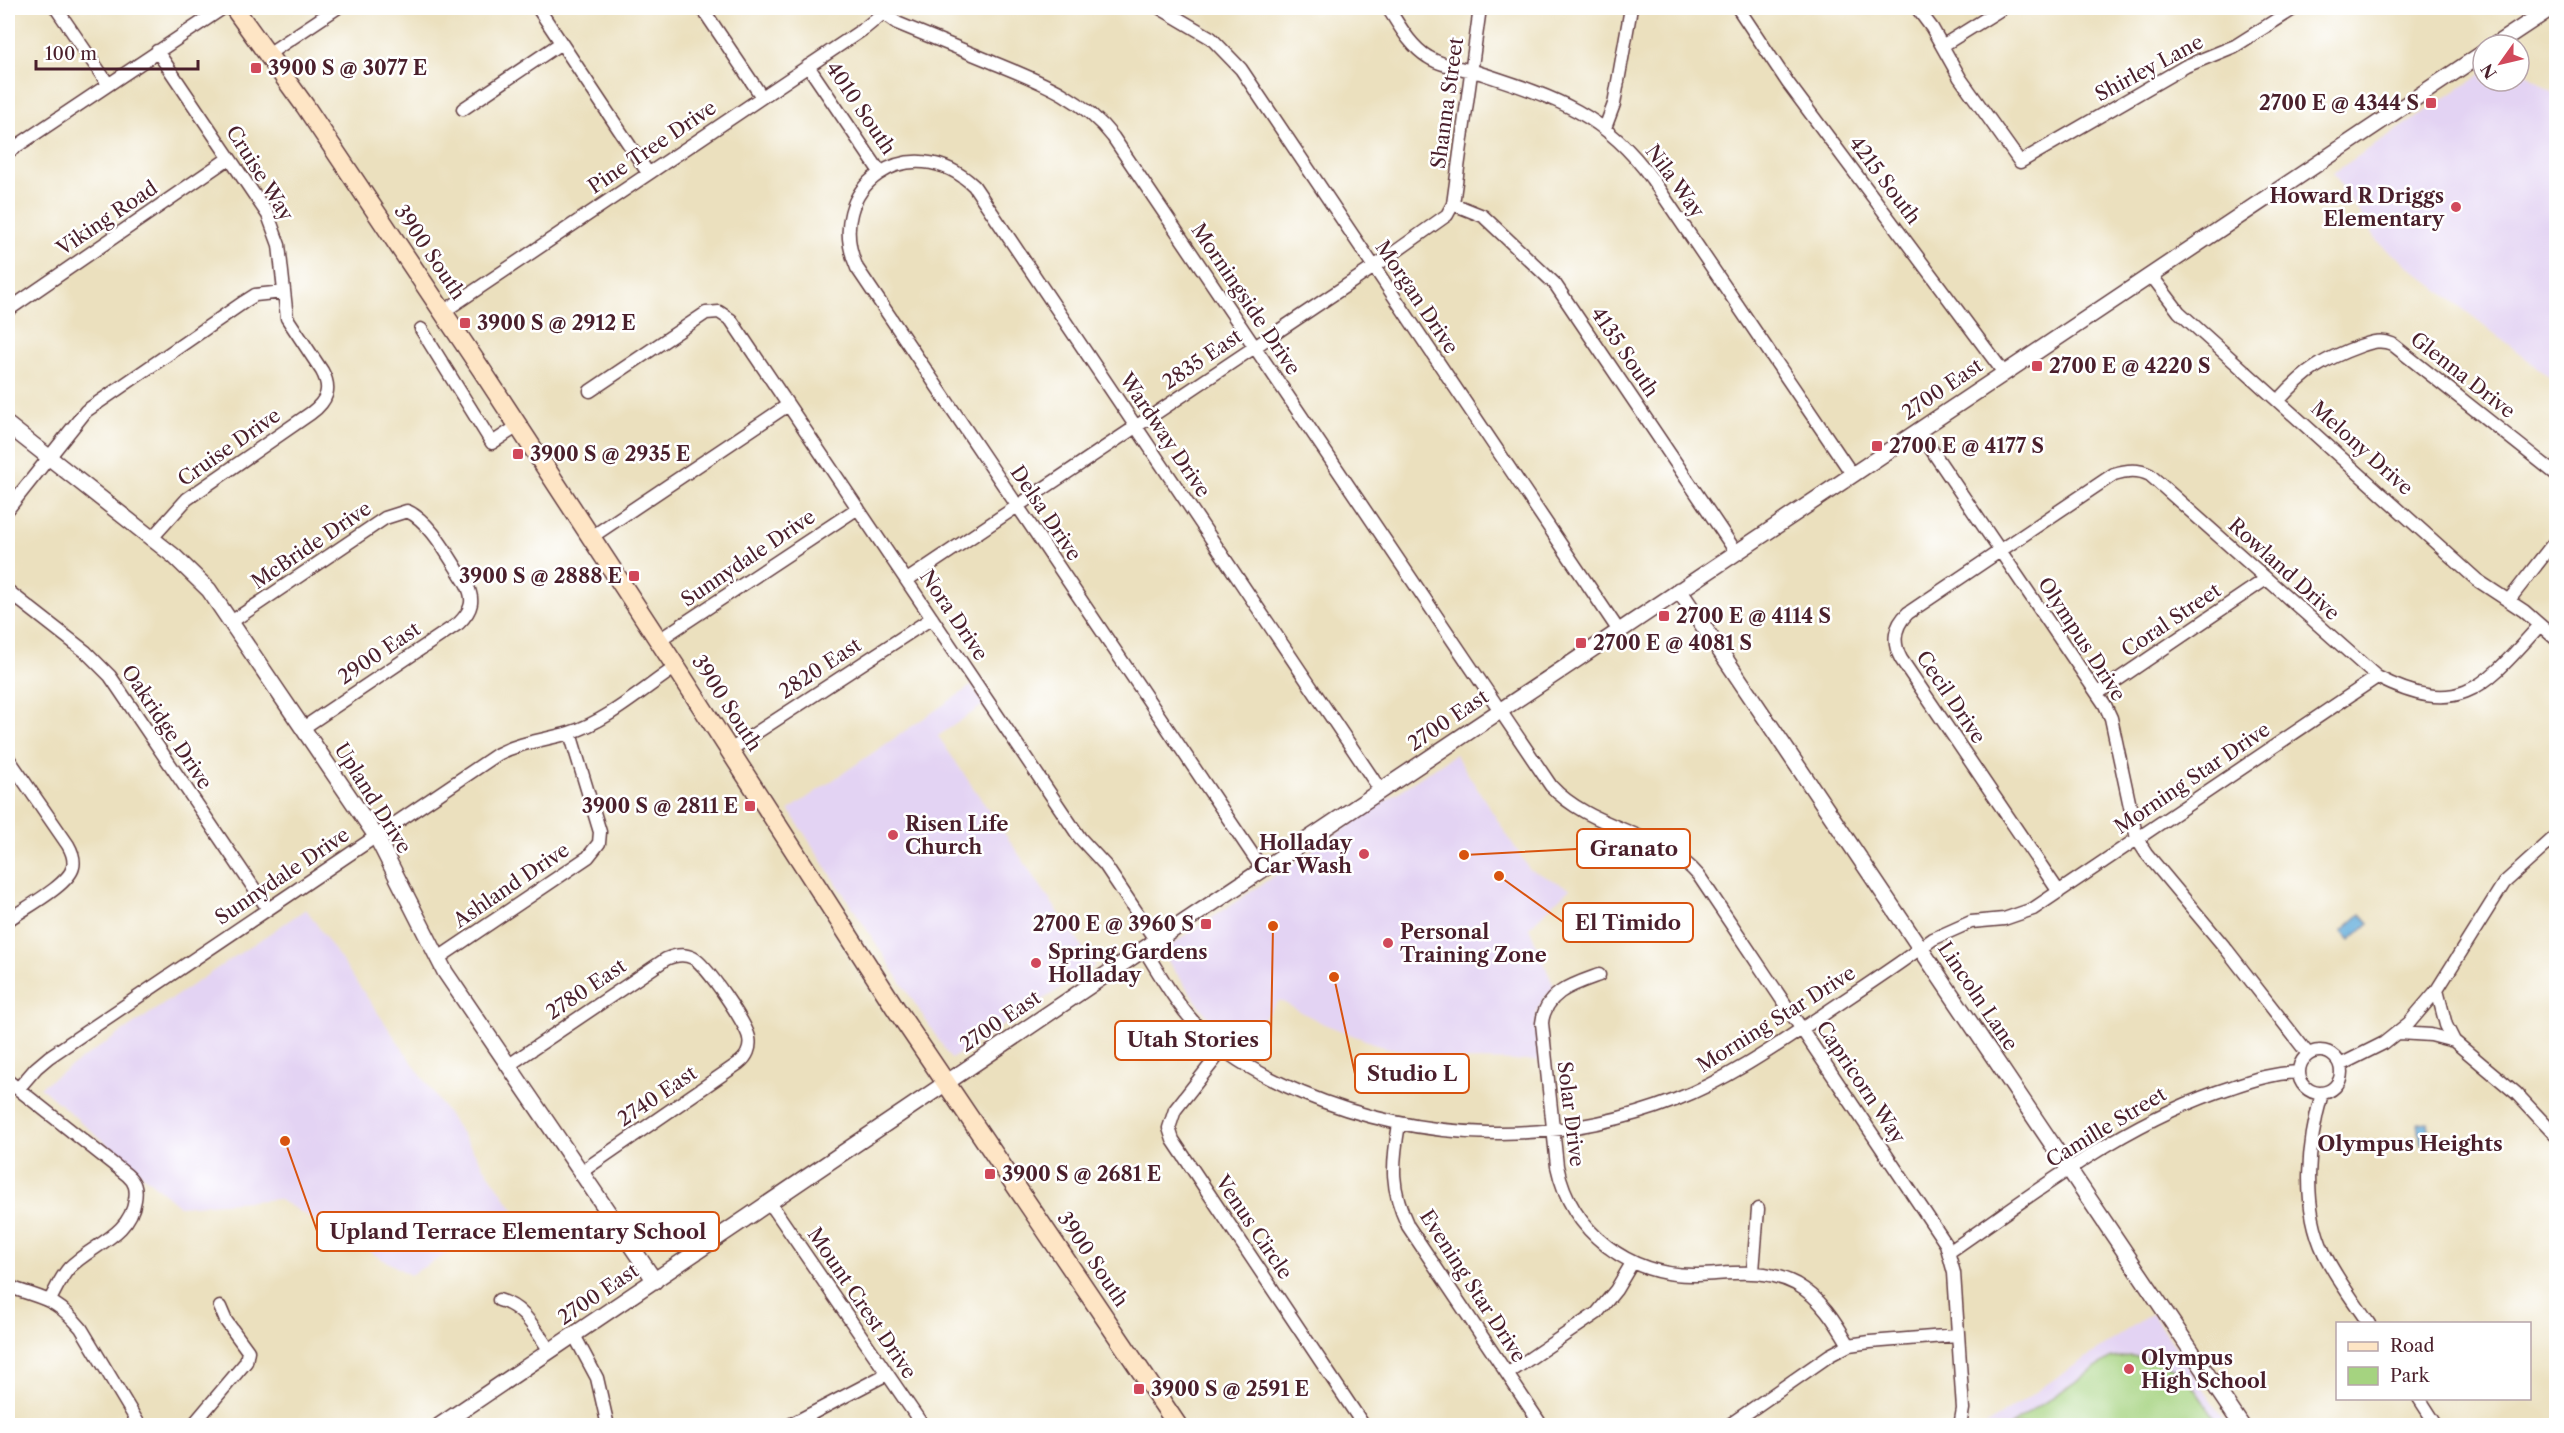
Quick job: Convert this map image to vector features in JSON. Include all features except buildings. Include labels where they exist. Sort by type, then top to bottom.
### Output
[{"type":"main road","name":"3900 South","points":[[234,8],[268,54],[443,312],[659,640],[894,1006],[1178,1425]]},
{"type":"street","points":[[56,8],[108,84]]},
{"type":"street","points":[[8,152],[223,8]]},
{"type":"street","points":[[268,54],[337,8]]},
{"type":"street","points":[[538,8],[648,173]]},
{"type":"street","points":[[702,8],[762,97]]},
{"type":"street","name":"Morgan Drive","points":[[1160,8],[1202,31],[1234,61],[1619,631]]},
{"type":"street","name":"Nila Way","points":[[1388,8],[1408,38],[1427,57],[1556,98],[1605,128],[1646,170],[1852,474]]},
{"type":"street","name":"Shanna Street","points":[[1453,204],[1480,8]]},
{"type":"street","points":[[1605,128],[1614,104],[1630,8]]},
{"type":"street","name":"4215 South","points":[[1738,8],[1788,83],[2004,373]]},
{"type":"street","points":[[1917,8],[1942,46],[2003,8]]},
{"type":"street","name":"Shirley Lane","points":[[1942,46],[1960,78],[2020,162],[2186,66],[2244,41],[2295,8]]},
{"type":"street","points":[[2513,33],[2551,8]]},
{"type":"street","name":"Pine Tree Drive","points":[[443,312],[808,66],[879,11]]},
{"type":"street","name":"Morningside Drive","points":[[879,11],[897,23],[1054,88],[1091,112],[1113,136],[1500,711]]},
{"type":"street","points":[[463,109],[561,43]]},
{"type":"street","name":"Cruise Way","points":[[157,51],[268,215],[279,245],[287,318],[322,371],[327,380],[328,390]]},
{"type":"street","name":"2700 East","points":[[439,1425],[1150,945],[2471,61]]},
{"type":"street","name":"4010 South","points":[[808,66],[880,172]]},
{"type":"street","name":"Viking Road","points":[[8,310],[230,158]]},
{"type":"street","name":"Wardway Drive","points":[[880,172],[898,164],[926,162],[947,167],[974,186],[1381,790]]},
{"type":"street","name":"Delsa Drive","points":[[880,172],[866,184],[852,209],[848,238],[853,258],[862,276],[1263,870]]},
{"type":"street","name":"2835 East","points":[[907,580],[1374,267],[1442,219],[1453,204]]},
{"type":"street","name":"4135 South","points":[[1453,204],[1484,216],[1555,284],[1737,552]]},
{"type":"street","name":"Melony Drive","points":[[2151,275],[2179,312],[2478,580],[2509,600],[2556,639]]},
{"type":"street","points":[[8,509],[75,422],[97,402],[255,295],[283,291]]},
{"type":"street","name":"Nora Drive","points":[[590,392],[702,315],[719,312],[734,324],[1080,838],[1105,865],[1150,945]]},
{"type":"street","points":[[421,329],[492,443],[518,426]]},
{"type":"street","name":"Glenna Drive","points":[[2279,400],[2301,376],[2321,362],[2372,342],[2388,342],[2556,474]]},
{"type":"street","name":"Cruise Drive","points":[[152,538],[187,499],[322,405],[328,390]]},
{"type":"street","points":[[591,537],[788,405]]},
{"type":"street","name":"Upland Drive","points":[[8,425],[194,573],[231,622],[376,836],[437,959],[655,1281]]},
{"type":"street","name":"Olympus Drive","points":[[1918,430],[2098,693],[2111,718],[2137,839],[2154,864],[2308,1054]]},
{"type":"street","name":"Rowland Drive","points":[[2001,551],[2114,474],[2143,471],[2158,481],[2376,677],[2395,686],[2435,698],[2463,693],[2489,679],[2540,625]]},
{"type":"street","name":"Sunnydale Drive","points":[[659,640],[858,508]]},
{"type":"street","name":"McBride Drive","points":[[231,622],[386,518],[407,511],[417,515],[426,524],[466,583],[471,593],[472,605]]},
{"type":"street","points":[[2509,600],[2556,540]]},
{"type":"street","name":"Cecil Drive","points":[[2001,551],[1903,618],[1896,632],[1895,643],[1901,659],[2059,892]]},
{"type":"street","name":"Coral Street","points":[[2098,693],[2266,579]]},
{"type":"street","name":"Lincoln Lane","points":[[1679,590],[2242,1425]]},
{"type":"street","name":"Oakridge Drive","points":[[8,591],[86,652],[110,676],[268,909]]},
{"type":"street","name":"2900 East","points":[[303,728],[459,622],[472,605]]},
{"type":"street","name":"2820 East","points":[[730,750],[932,618]]},
{"type":"street","name":"Sunnydale Drive","points":[[18,1089],[49,1057],[504,751],[570,732],[614,710],[676,667]]},
{"type":"street","name":"Morning Star Drive","points":[[1150,945],[1187,1015],[1223,1049],[1264,1075],[1335,1107],[1399,1124],[1489,1134],[1553,1131],[1609,1121],[1676,1100],[1739,1070],[1921,948],[1962,925],[1979,920],[2004,919],[2023,913],[2059,892],[2376,677]]},
{"type":"street","name":"Capricorn Way","points":[[1500,711],[1551,786],[1564,799],[1666,850],[1693,869],[1933,1223],[1949,1252],[1954,1273],[1963,1409],[1960,1425]]},
{"type":"street","name":"Ashland Drive","points":[[437,959],[594,852],[600,838],[570,732]]},
{"type":"street","points":[[8,758],[68,844],[74,859],[73,868],[65,880],[8,920]]},
{"type":"street","points":[[2340,1065],[2399,1033],[2437,990],[2504,883],[2556,836]]},
{"type":"street","name":"2780 East","points":[[509,1065],[666,959],[676,955],[688,956]]},
{"type":"street","name":"2740 East","points":[[581,1172],[739,1063],[749,1047],[745,1027],[703,966],[688,956]]},
{"type":"street","name":"Solar Drive","points":[[1599,975],[1560,992],[1549,1002],[1543,1014],[1541,1027],[1560,1178],[1575,1212],[1598,1240],[1632,1263],[1680,1274],[1753,1271],[1785,1280],[1814,1297],[1827,1310],[1849,1346]]},
{"type":"street","points":[[2437,990],[2446,1025],[2454,1041],[2516,1093],[2556,1136]]},
{"type":"street","points":[[2399,1033],[2424,1034],[2454,1041]]},
{"type":"street","name":"Venus Circle","points":[[1223,1049],[1175,1110],[1170,1122],[1171,1135],[1176,1147],[1364,1425]]},
{"type":"street","points":[[2320,1050],[2333,1054],[2340,1065],[2341,1078],[2338,1084],[2328,1092],[2322,1093],[2314,1093],[2303,1085],[2298,1072],[2299,1065],[2308,1054],[2320,1050]]},
{"type":"street","name":"Camille Street","points":[[1949,1252],[2069,1169],[2118,1138],[2184,1103],[2275,1073],[2298,1072]]},
{"type":"street","points":[[8,1081],[127,1175],[136,1188],[134,1206],[124,1224],[114,1235],[71,1266],[50,1300]]},
{"type":"street","points":[[2322,1093],[2311,1146],[2310,1184],[2314,1222],[2329,1262],[2368,1322]]},
{"type":"street","name":"Evening Star Drive","points":[[1399,1124],[1392,1170],[1395,1192],[1402,1214],[1414,1237],[1542,1425]]},
{"type":"street","name":"Mount Crest Drive","points":[[770,1203],[922,1425]]},
{"type":"street","points":[[1753,1271],[1758,1209]]},
{"type":"street","points":[[1507,1374],[1596,1313],[1616,1290],[1632,1263]]},
{"type":"street","points":[[8,1286],[50,1300],[70,1315],[81,1328],[140,1425]]},
{"type":"street","points":[[499,1300],[513,1303],[524,1314],[550,1351]]},
{"type":"street","points":[[192,1425],[246,1362],[248,1350],[226,1321],[220,1306]]},
{"type":"street","points":[[574,1335],[597,1378],[608,1425]]},
{"type":"street","points":[[1728,1425],[1830,1355],[1849,1346],[1870,1342],[1957,1335]]},
{"type":"street","points":[[788,1425],[887,1374]]},
{"type":"street","points":[[2420,1400],[2437,1425]]},
{"type":"shaded area","name":"Howard R Driggs Elementary","points":[[2531,76],[2556,96],[2556,382],[2378,242],[2333,173],[2471,81],[2471,93],[2531,93]]},
{"type":"shaded area","points":[[971,686],[985,704],[938,736],[1095,966],[951,1059],[789,810]]},
{"type":"shaded area","points":[[1455,754],[1529,869],[1570,888],[1529,927],[1554,987],[1542,1001],[1537,1012],[1535,1030],[1539,1061],[1459,1060],[1383,1047],[1324,1024],[1279,1000],[1241,1046],[1210,1020],[1161,952]]},
{"type":"shaded area","points":[[306,909],[517,1214],[410,1275],[278,1199],[179,1206],[40,1087]]},
{"type":"shaded area","name":"Olympus High School","points":[[2152,1313],[2228,1425],[1985,1426]]},
{"type":"green space","name":"Olympus High School","points":[[2131,1356],[2163,1363],[2174,1370],[2193,1388],[2219,1425],[2011,1425],[2111,1358]]},
{"type":"water","points":[[2361,914],[2369,923],[2350,940],[2342,931]]},
{"type":"water","points":[[2428,1122],[2431,1144],[2421,1145],[2418,1123]]},
{"type":"place","name":"3900 S @ 3077 E","points":[[256,68]]},
{"type":"place","name":"2700 E @ 4344 S","points":[[2431,103]]},
{"type":"place","name":"Howard R Driggs Elementary","points":[[2456,207]]},
{"type":"place","name":"3900 S @ 2912 E","points":[[465,323]]},
{"type":"place","name":"2700 E @ 4220 S","points":[[2037,366]]},
{"type":"place","name":"2700 E @ 4177 S","points":[[1877,446]]},
{"type":"place","name":"3900 S @ 2935 E","points":[[518,454]]},
{"type":"place","name":"3900 S @ 2888 E","points":[[634,576]]},
{"type":"place","name":"2700 E @ 4114 S","points":[[1664,616]]},
{"type":"place","name":"2700 E @ 4081 S","points":[[1581,643]]},
{"type":"place","name":"3900 S @ 2811 E","points":[[750,806]]},
{"type":"place","name":"Risen Life Church","points":[[893,835]]},
{"type":"place","name":"Holladay Car Wash","points":[[1364,854]]},
{"type":"place","name":"Granato","points":[[1464,855]]},
{"type":"place","name":"El Timido","points":[[1499,876]]},
{"type":"place","name":"2700 E @ 3960 S","points":[[1206,924]]},
{"type":"place","name":"Utah Stories","points":[[1273,926]]},
{"type":"place","name":"Personal Training Zone","points":[[1388,943]]},
{"type":"place","name":"Spring Gardens Holladay","points":[[1036,963]]},
{"type":"place","name":"Studio L","points":[[1334,977]]},
{"type":"place","name":"Upland Terrace Elementary School","points":[[285,1141]]},
{"type":"place","name":"3900 S @ 2681 E","points":[[990,1174]]},
{"type":"place","name":"Olympus High School","points":[[2129,1369]]},
{"type":"place","name":"3900 S @ 2591 E","points":[[1139,1389]]},
{"type":"district","name":"Olympus Heights","points":[[2410,1143]]}]
